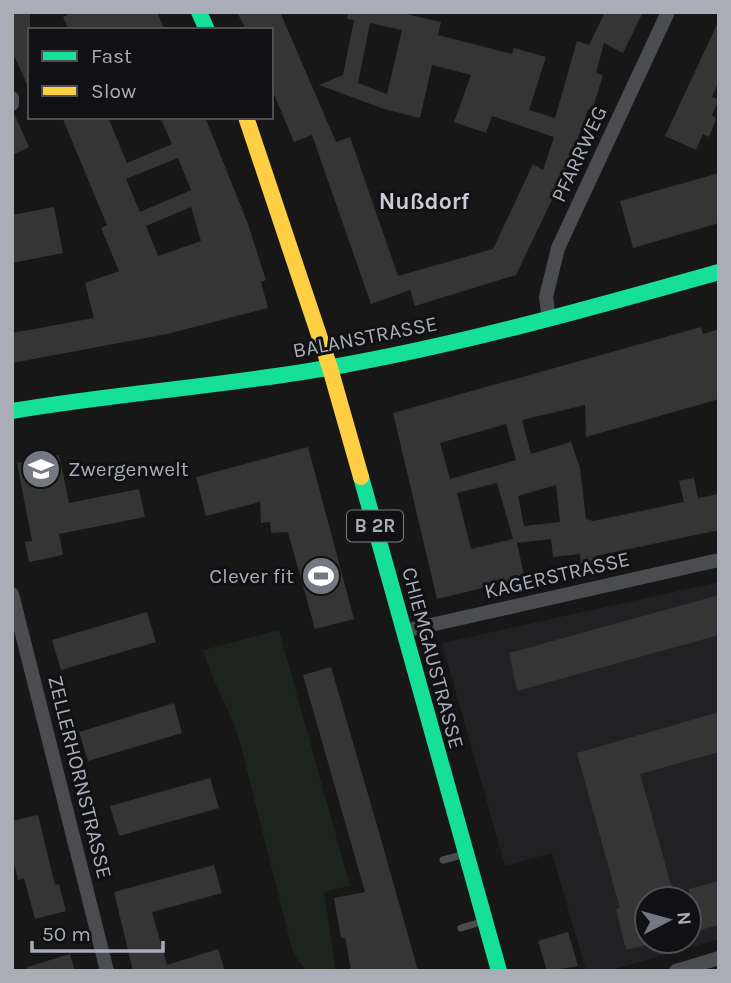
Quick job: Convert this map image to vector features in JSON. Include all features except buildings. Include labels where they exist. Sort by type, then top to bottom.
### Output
[{"type":"main road","points":[[199,12],[206,28]]},
{"type":"main road","name":"CHIEMGAUSTRASSE","points":[[247,119],[330,368],[499,971]]},
{"type":"main road","name":"BALANSTRASSE","points":[[12,411],[64,401],[330,368],[549,319],[719,272]]},
{"type":"street","name":"PFARRWEG","points":[[549,319],[546,297],[558,248],[668,12]]},
{"type":"street","points":[[12,98],[12,104]]},
{"type":"street","name":"KAGERSTRASSE","points":[[404,631],[719,560]]},
{"type":"street","name":"ZELLERHORNSTRASSE","points":[[12,594],[107,971]]},
{"type":"street","points":[[676,971],[719,958]]},
{"type":"lane","points":[[443,860],[466,854]]},
{"type":"lane","points":[[461,928],[485,921]]},
{"type":"shaded area","points":[[719,582],[719,939],[703,944],[703,885],[633,885],[633,955],[664,955],[608,971],[586,971],[552,853],[505,866],[442,643]]},
{"type":"shaded area","points":[[279,630],[350,886],[324,892],[336,971],[306,971],[293,953],[238,735],[203,650]]},
{"type":"traffic: fast","points":[[199,12],[206,28]]},
{"type":"traffic: fast","points":[[12,411],[293,374],[382,358],[527,324],[719,272]]},
{"type":"traffic: fast","points":[[361,477],[499,971]]},
{"type":"traffic: slow","points":[[247,119],[330,368],[361,477]]},
{"type":"place","name":"Zwergenwelt","points":[[41,469]]},
{"type":"place","name":"Clever fit","points":[[321,576]]},
{"type":"district","name":"Nußdorf","points":[[424,201]]}]
